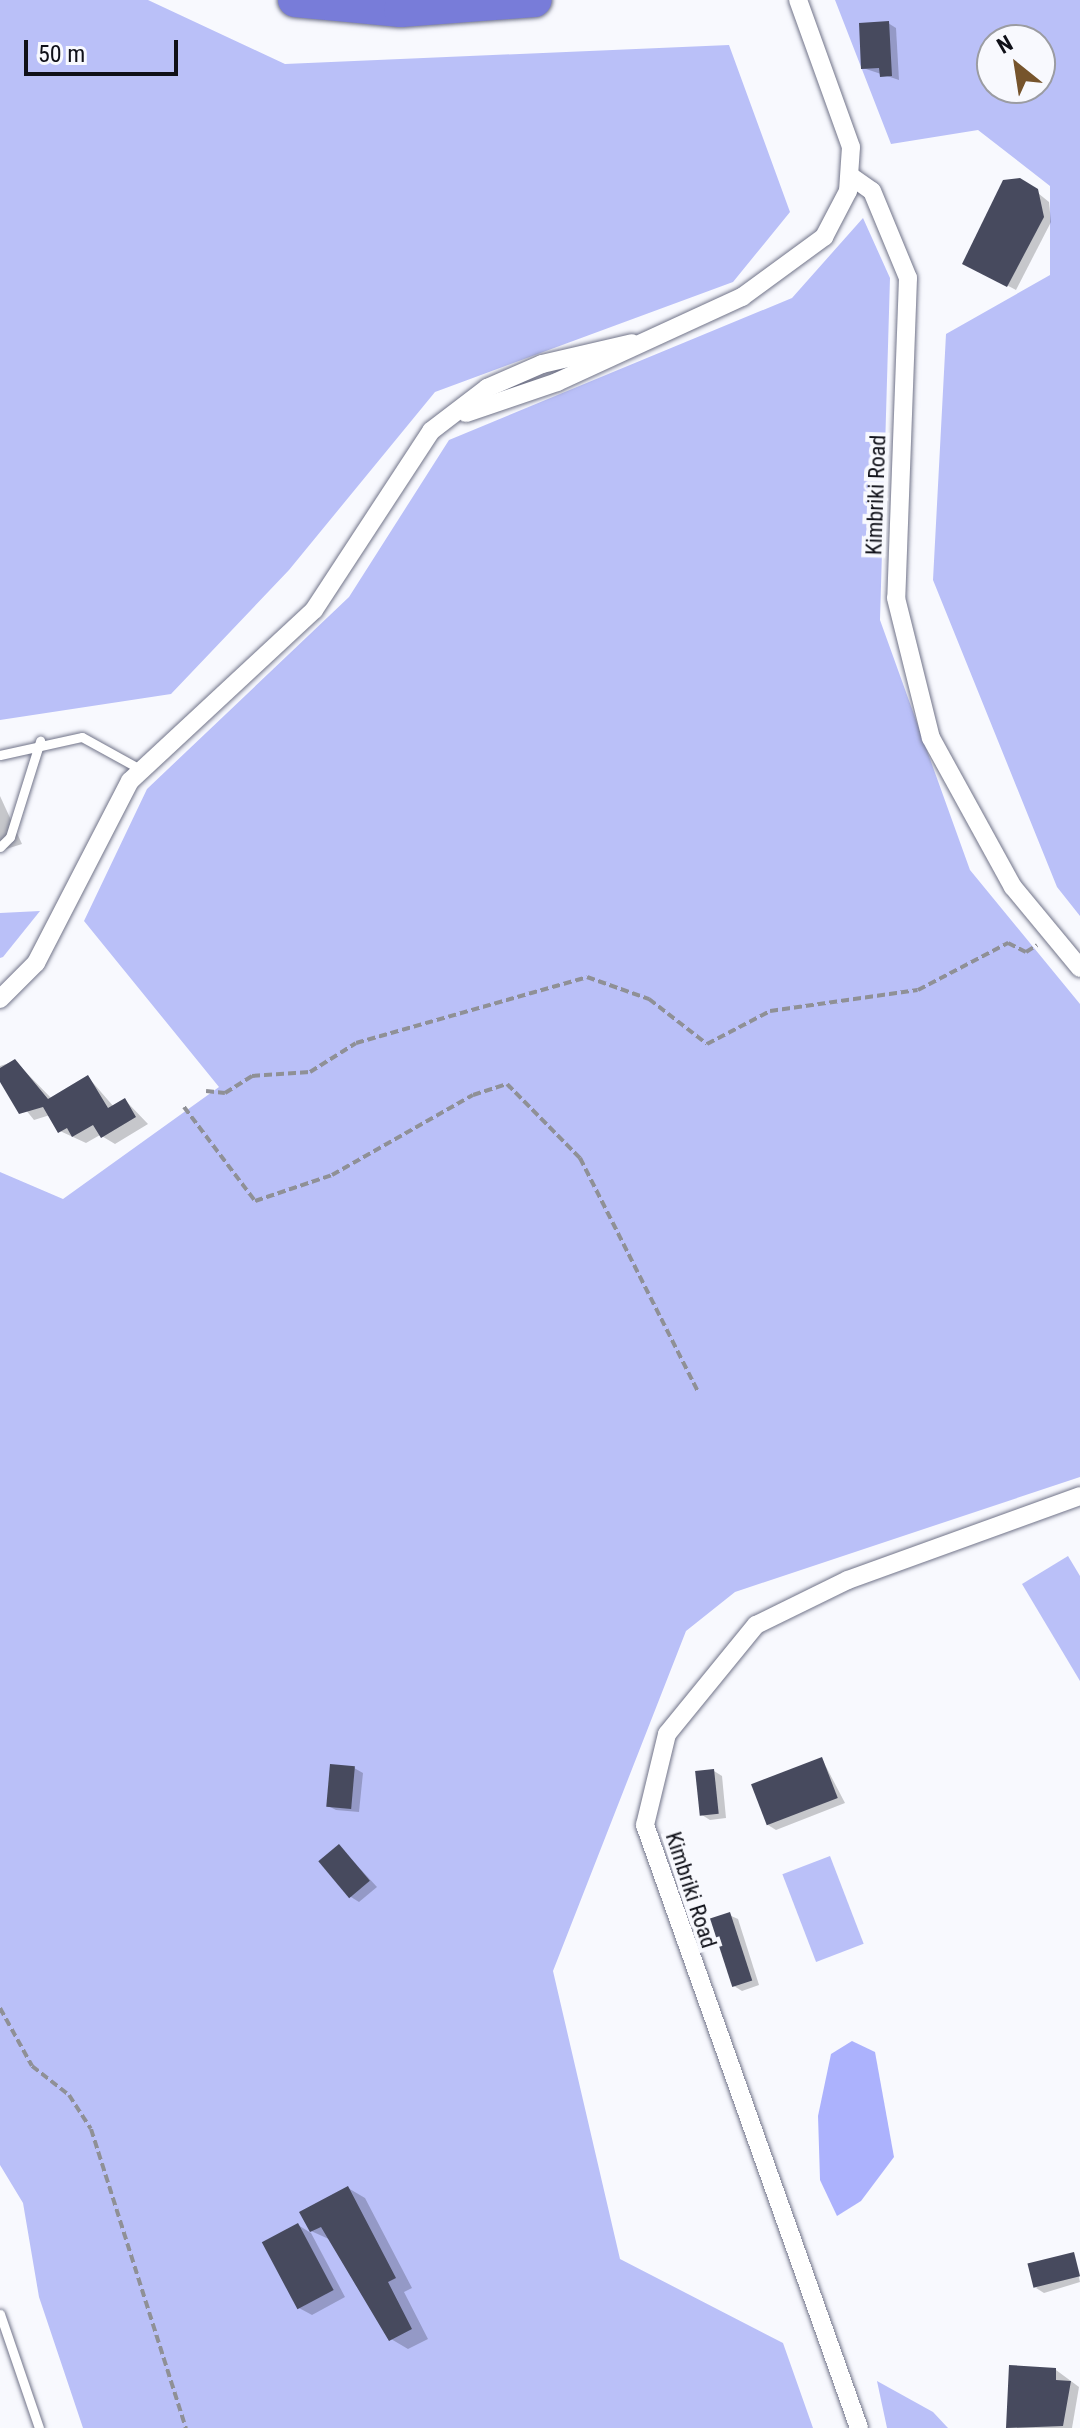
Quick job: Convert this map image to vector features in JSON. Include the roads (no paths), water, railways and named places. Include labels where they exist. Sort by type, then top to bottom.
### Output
[{"type":"highway","points":[[295,0],[401,10],[535,0]]},
{"type":"street","points":[[0,999],[36,963],[106,818],[140,769],[314,610],[431,431],[487,388],[542,364],[632,343],[742,297],[795,265],[839,215],[852,177],[844,123],[798,0]]},
{"type":"street","name":"Kimbriki Road","points":[[852,177],[872,191],[908,278],[896,598],[931,738],[1013,887],[1080,968]]},
{"type":"street","name":"Kimbriki Road","points":[[859,2428],[645,1825],[667,1734],[756,1625],[848,1580],[1080,1496]]},
{"type":"lane","points":[[0,755],[40,741],[82,737],[140,769]]},
{"type":"lane","points":[[0,847],[10,837],[40,741]]},
{"type":"lane","points":[[0,2314],[39,2428]]}]
